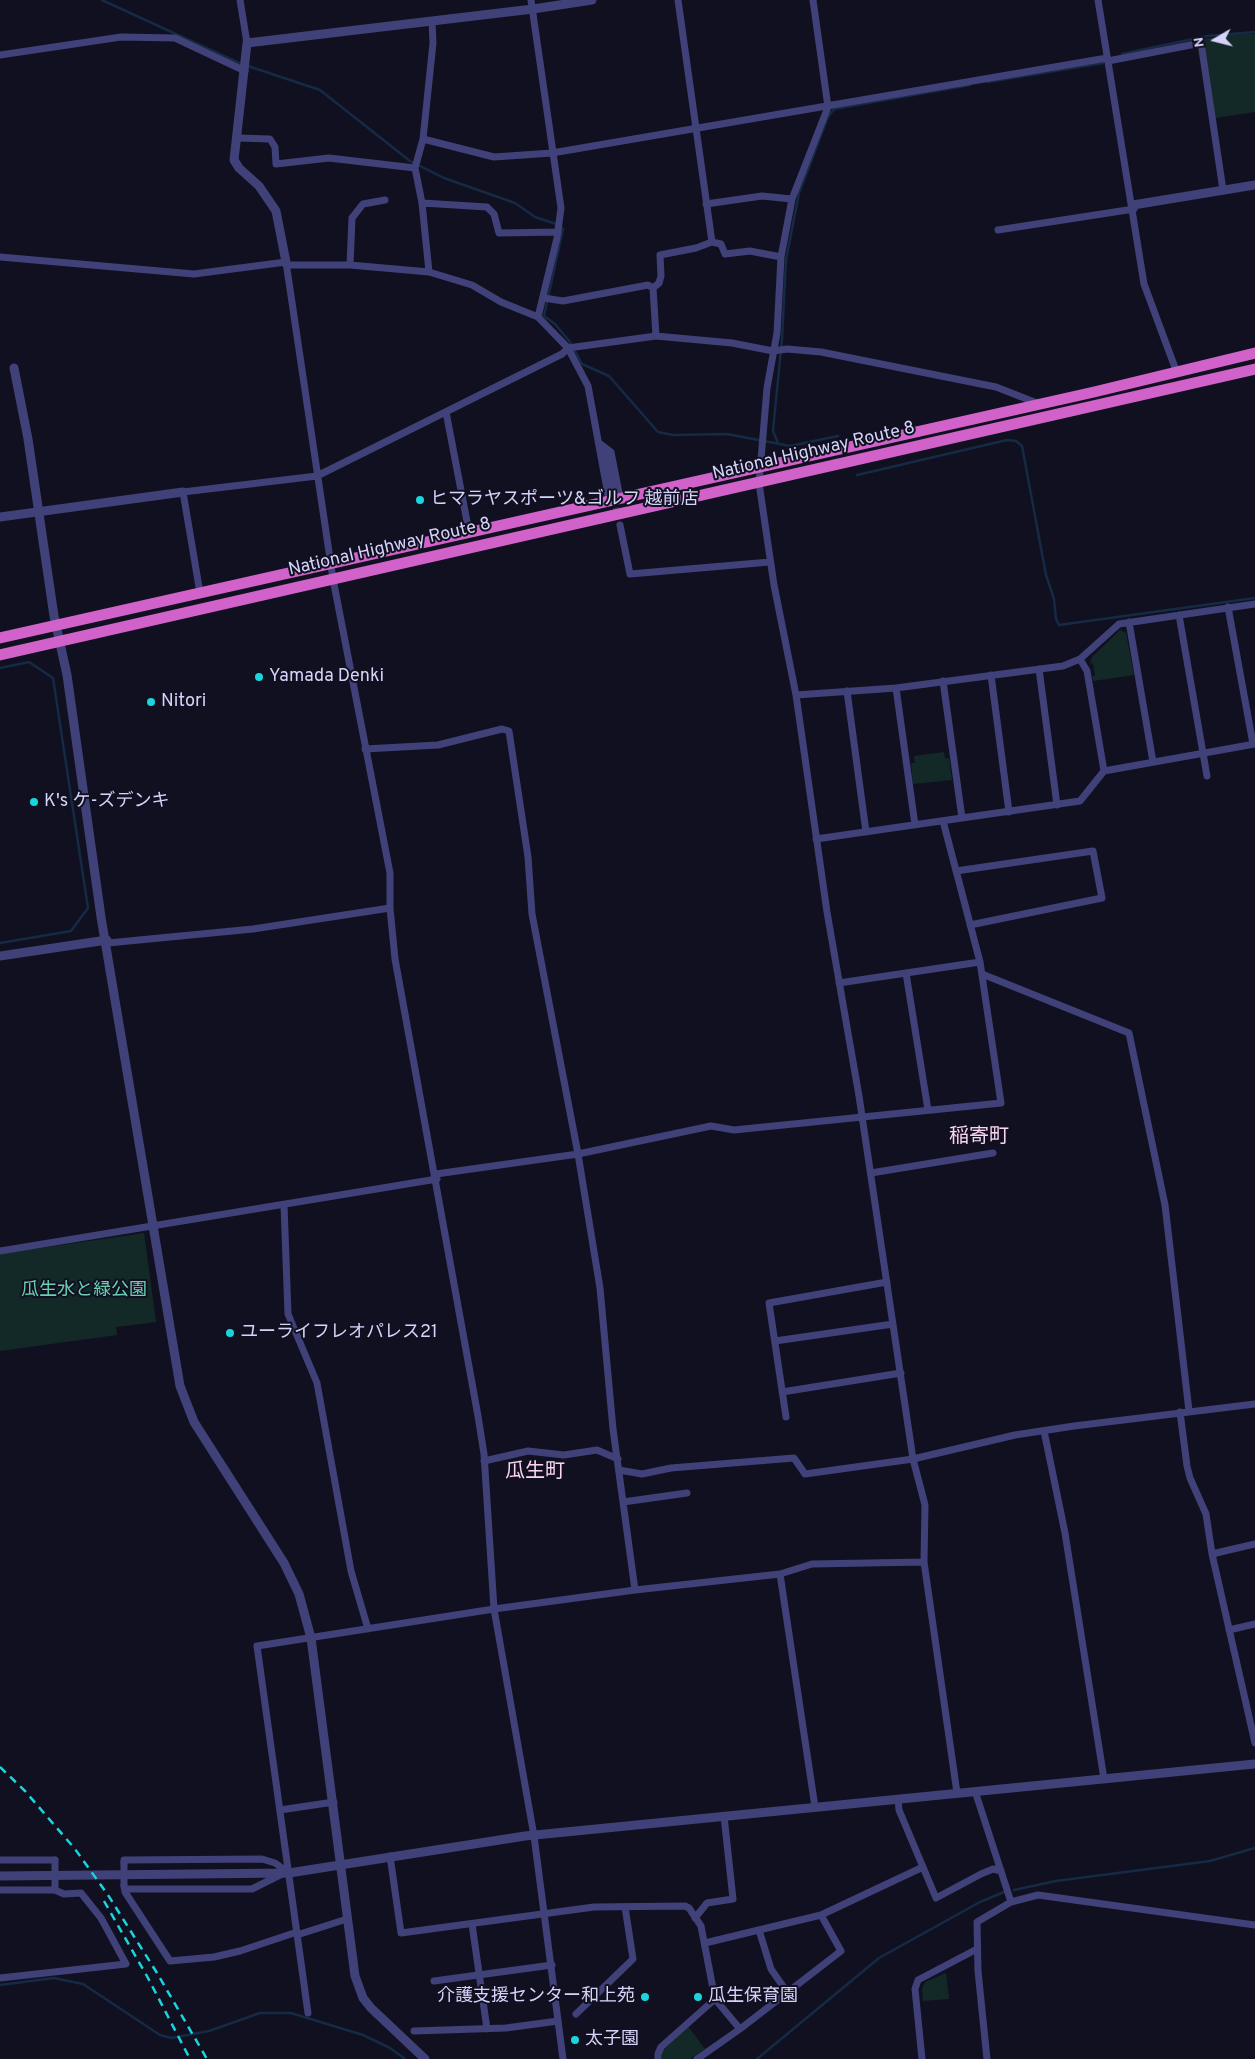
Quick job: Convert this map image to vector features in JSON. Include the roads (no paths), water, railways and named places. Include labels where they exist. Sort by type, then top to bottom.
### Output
[{"type":"highway","name":"National Highway Route 8","points":[[0,638],[1177,373],[1255,353]]},
{"type":"highway","name":"National Highway Route 8","points":[[0,655],[1255,369]]},
{"type":"street","points":[[240,0],[247,43],[238,138],[234,160],[239,168],[259,186],[276,212],[286,264],[330,563],[390,872],[390,908],[396,959],[478,1416],[484,1461],[494,1609],[534,1836],[563,2059]]},
{"type":"street","points":[[247,43],[432,21],[532,5],[592,0]]},
{"type":"street","points":[[678,0],[712,242]]},
{"type":"street","points":[[813,0],[828,107],[792,199],[781,257],[777,333],[758,466],[759,483],[770,562],[796,695],[816,839],[871,1173],[913,1459],[924,1505],[924,1562],[957,1793]]},
{"type":"street","points":[[1098,0],[1134,207],[1144,284],[1177,373]]},
{"type":"street","points":[[532,5],[561,208],[558,232],[538,317]]},
{"type":"street","points":[[429,272],[422,203],[414,168],[423,139],[433,43],[432,21]]},
{"type":"street","points":[[0,55],[121,37],[175,38],[245,71]]},
{"type":"street","points":[[423,139],[494,157],[552,153],[697,130],[1201,43],[1223,190]]},
{"type":"street","points":[[238,138],[270,139],[275,147],[276,164],[329,158],[414,168]]},
{"type":"street","points":[[998,230],[1255,185]]},
{"type":"street","points":[[706,204],[762,196],[792,199]]},
{"type":"street","points":[[350,265],[352,218],[362,204],[385,200]]},
{"type":"street","points":[[422,203],[487,207],[494,214],[499,233],[558,232]]},
{"type":"street","points":[[653,288],[659,283],[661,276],[660,255],[696,248],[712,242],[721,244],[725,254],[750,251],[781,257]]},
{"type":"street","points":[[0,257],[194,274],[286,264],[350,265],[429,272],[472,284],[501,302],[538,317],[568,348],[588,386],[612,487]]},
{"type":"street","points":[[544,298],[563,301],[648,284],[653,288],[656,336]]},
{"type":"street","points":[[0,518],[39,511],[317,476],[562,354],[568,348],[656,336],[732,343],[773,351],[787,349],[821,352],[996,387],[1038,404]]},
{"type":"street","points":[[14,368],[28,439],[56,625],[67,675],[86,817],[175,1364],[186,1405],[202,1436],[292,1578],[305,1613],[334,1802],[355,1976],[363,1998],[392,2030],[425,2059]]},
{"type":"street","points":[[446,412],[469,532]]},
{"type":"street","points":[[602,445],[614,499]]},
{"type":"street","points":[[183,492],[200,592]]},
{"type":"street","points":[[620,524],[630,574],[770,562]]},
{"type":"street","points":[[796,695],[896,688],[1063,666],[1080,659],[1119,624],[1255,604]]},
{"type":"street","points":[[816,839],[1080,801],[1104,771],[1254,744],[1228,607]]},
{"type":"street","points":[[1178,615],[1207,776]]},
{"type":"street","points":[[1129,622],[1153,762]]},
{"type":"street","points":[[1080,659],[1087,671],[1104,771]]},
{"type":"street","points":[[1039,669],[1057,804]]},
{"type":"street","points":[[991,675],[1009,812]]},
{"type":"street","points":[[944,681],[962,818]]},
{"type":"street","points":[[896,688],[915,825]]},
{"type":"street","points":[[847,691],[866,832]]},
{"type":"street","points":[[365,749],[438,745],[502,730],[510,731],[528,857],[532,914],[578,1154],[600,1288],[619,1470],[635,1590]]},
{"type":"street","points":[[0,1251],[284,1205],[436,1176],[578,1154],[711,1126],[734,1130],[1001,1103],[980,962],[943,821]]},
{"type":"street","points":[[956,871],[1093,851],[1102,898],[970,926]]},
{"type":"street","points":[[0,956],[107,942],[253,929],[390,908]]},
{"type":"street","points":[[839,983],[980,962]]},
{"type":"street","points":[[906,973],[928,1110]]},
{"type":"street","points":[[982,974],[1129,1033],[1165,1205],[1189,1411]]},
{"type":"street","points":[[871,1173],[993,1153]]},
{"type":"street","points":[[284,1205],[288,1314],[318,1383],[351,1571],[368,1629]]},
{"type":"street","points":[[786,1416],[769,1302],[887,1282]]},
{"type":"street","points":[[775,1341],[893,1324]]},
{"type":"street","points":[[782,1392],[900,1374]]},
{"type":"street","points":[[619,1470],[642,1474],[671,1468],[794,1458],[805,1474],[913,1459],[1044,1431],[1180,1412],[1255,1404]]},
{"type":"street","points":[[1180,1412],[1187,1466],[1206,1514],[1212,1554],[1255,1743]]},
{"type":"street","points":[[1044,1431],[1065,1533],[1104,1779]]},
{"type":"street","points":[[484,1461],[528,1451],[564,1455],[597,1450],[618,1460]]},
{"type":"street","points":[[623,1502],[687,1493]]},
{"type":"street","points":[[1212,1554],[1255,1544]]},
{"type":"street","points":[[308,2013],[286,1873],[280,1810],[257,1646],[494,1609],[635,1590],[780,1574],[812,1564],[924,1562]]},
{"type":"street","points":[[780,1574],[815,1807]]},
{"type":"street","points":[[1229,1630],[1255,1624]]},
{"type":"street","points":[[0,1876],[286,1873],[341,1866],[452,1846],[534,1836],[1255,1764]]},
{"type":"street","points":[[975,1791],[1011,1902]]},
{"type":"street","points":[[898,1799],[900,1810],[936,1898],[993,1869],[1001,1871]]},
{"type":"street","points":[[280,1810],[334,1802]]},
{"type":"street","points":[[695,1918],[707,1903],[734,1899],[724,1816]]},
{"type":"street","points":[[390,1856],[401,1933],[594,1907],[685,1906],[689,1908],[701,1926],[715,1999],[740,2029]]},
{"type":"street","points":[[286,1873],[275,1863],[262,1858],[124,1860],[124,1888],[170,1961],[214,1957],[240,1952],[347,1919]]},
{"type":"street","points":[[0,1860],[55,1860],[55,1890]]},
{"type":"street","points":[[705,1943],[822,1915],[923,1867]]},
{"type":"street","points":[[124,1888],[252,1889],[286,1873]]},
{"type":"street","points":[[0,1890],[55,1890],[64,1894],[82,1893],[101,1918],[126,1964],[0,1978]]},
{"type":"street","points":[[987,2059],[977,1949],[977,1922],[1011,1902],[1038,1895],[1255,1925]]},
{"type":"street","points":[[576,2014],[632,1959],[625,1907]]},
{"type":"street","points":[[697,2059],[740,2029],[841,1951],[822,1915]]},
{"type":"street","points":[[472,1924],[487,2030]]},
{"type":"street","points":[[759,1930],[771,1969],[787,1992]]},
{"type":"street","points":[[922,2059],[915,1989],[918,1980],[977,1949]]},
{"type":"street","points":[[434,1982],[552,1965]]},
{"type":"street","points":[[658,2059],[661,2047],[715,1999]]},
{"type":"street","points":[[414,2031],[487,2030],[523,2027],[558,2021]]},
{"type":"waterway","points":[[102,0],[239,63],[320,90],[410,161],[444,178],[515,203],[535,217],[556,224],[563,229],[544,316],[555,324],[570,342],[582,364],[609,376],[658,432],[673,435],[727,434],[790,446],[838,436]]},
{"type":"waterway","points":[[1122,54],[1207,36],[1255,32]]},
{"type":"waterway","points":[[988,82],[1103,63]]},
{"type":"waterway","points":[[778,443],[773,431],[782,339],[786,260],[799,193],[828,117],[834,109],[970,85]]},
{"type":"waterway","points":[[857,475],[1007,440],[1016,441],[1022,446],[1046,575],[1054,599],[1056,619],[1059,625],[1255,598]]},
{"type":"waterway","points":[[0,668],[29,662],[53,678],[88,908],[71,931],[0,943]]},
{"type":"waterway","points":[[1014,1890],[1056,1881],[1210,1861],[1255,1848]]},
{"type":"waterway","points":[[757,2059],[879,1958],[980,1902],[1004,1892]]},
{"type":"waterway","points":[[0,1985],[54,1978],[83,1984],[160,2035],[171,2038],[209,2031],[260,2013],[291,2013],[363,2035],[390,2048],[405,2059]]},
{"type":"tunnel","points":[[612,487],[618,517]]},
{"type":"railway","points":[[0,1767],[25,1791],[75,1849],[108,1895],[157,1973],[207,2059]]},
{"type":"railway","points":[[104,1901],[148,1978],[190,2059]]},
{"type":"place","name":"ヒマラヤスポーツ&ゴルフ 越前店","points":[[420,500]]},
{"type":"place","name":"Yamada Denki","points":[[259,677]]},
{"type":"place","name":"Nitori","points":[[151,702]]},
{"type":"place","name":"K's ケ-ズデンキ","points":[[34,802]]},
{"type":"place","name":"ユーライフレオパレス21","points":[[230,1333]]},
{"type":"place","name":"介護支援センター和上苑","points":[[645,1997]]},
{"type":"place","name":"瓜生保育園","points":[[698,1997]]},
{"type":"place","name":"太子園","points":[[575,2040]]},
{"type":"district","name":"稲寄町","points":[[979,1138]]},
{"type":"district","name":"瓜生町","points":[[535,1473]]},
{"type":"park label","name":"瓜生水と緑公園","points":[[84,1291]]}]
